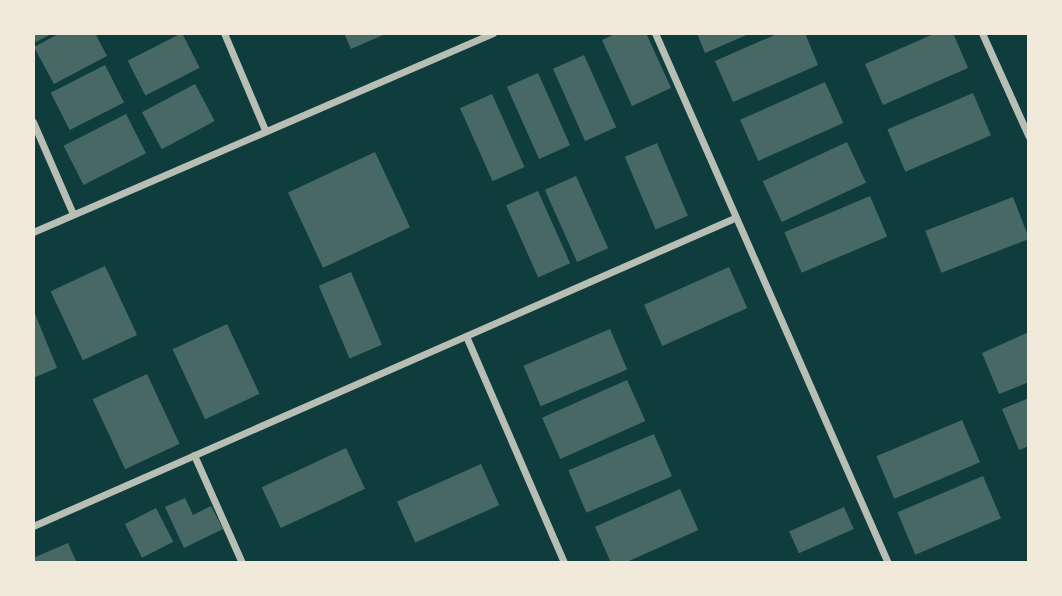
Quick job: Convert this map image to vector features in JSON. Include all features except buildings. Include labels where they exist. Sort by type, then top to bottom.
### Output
[{"type":"street","points":[[224,33],[265,130]]},
{"type":"street","points":[[33,232],[474,37],[493,33]]},
{"type":"street","points":[[655,33],[732,219],[888,563]]},
{"type":"street","points":[[982,33],[1029,137]]},
{"type":"street","points":[[33,122],[73,214]]},
{"type":"street","points":[[33,526],[732,219]]},
{"type":"street","points":[[466,336],[564,563]]},
{"type":"street","points":[[194,455],[242,563]]}]
